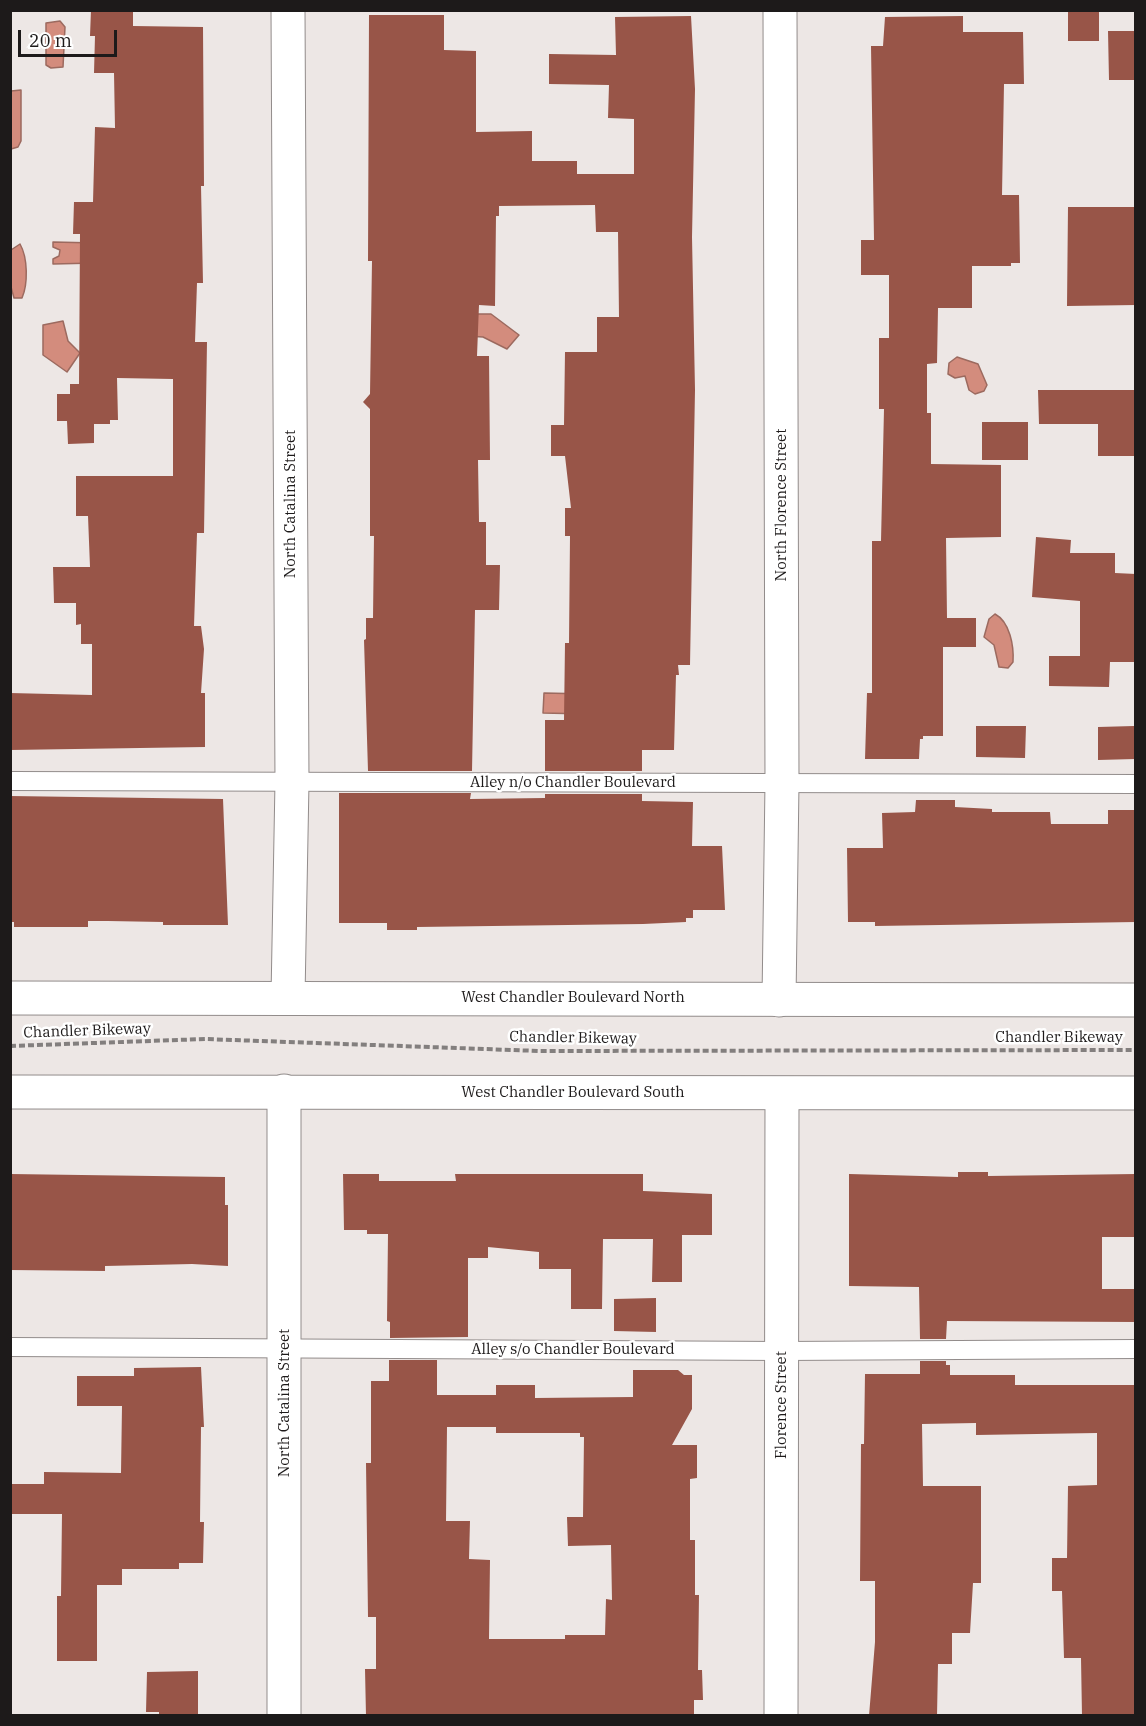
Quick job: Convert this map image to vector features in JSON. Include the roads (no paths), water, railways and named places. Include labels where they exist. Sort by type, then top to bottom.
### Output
[{"type":"street","name":"North Catalina Street","points":[[288,10],[292,782],[288,997]]},
{"type":"street","name":"North Florence Street","points":[[779,1000],[783,783],[780,10]]},
{"type":"street","name":"West Chandler Boulevard North","points":[[10,998],[1136,1000]]},
{"type":"street","name":"North Catalina Street","points":[[284,1091],[284,1716]]},
{"type":"street","name":"West Chandler Boulevard South","points":[[10,1092],[1136,1093]]},
{"type":"street","name":"Florence Street","points":[[781,1716],[782,1094]]},
{"type":"lane","name":"Alley n/o Chandler Boulevard","points":[[10,781],[1136,784]]},
{"type":"lane","name":"Alley s/o Chandler Boulevard","points":[[10,1347],[782,1351],[1136,1348]]}]
